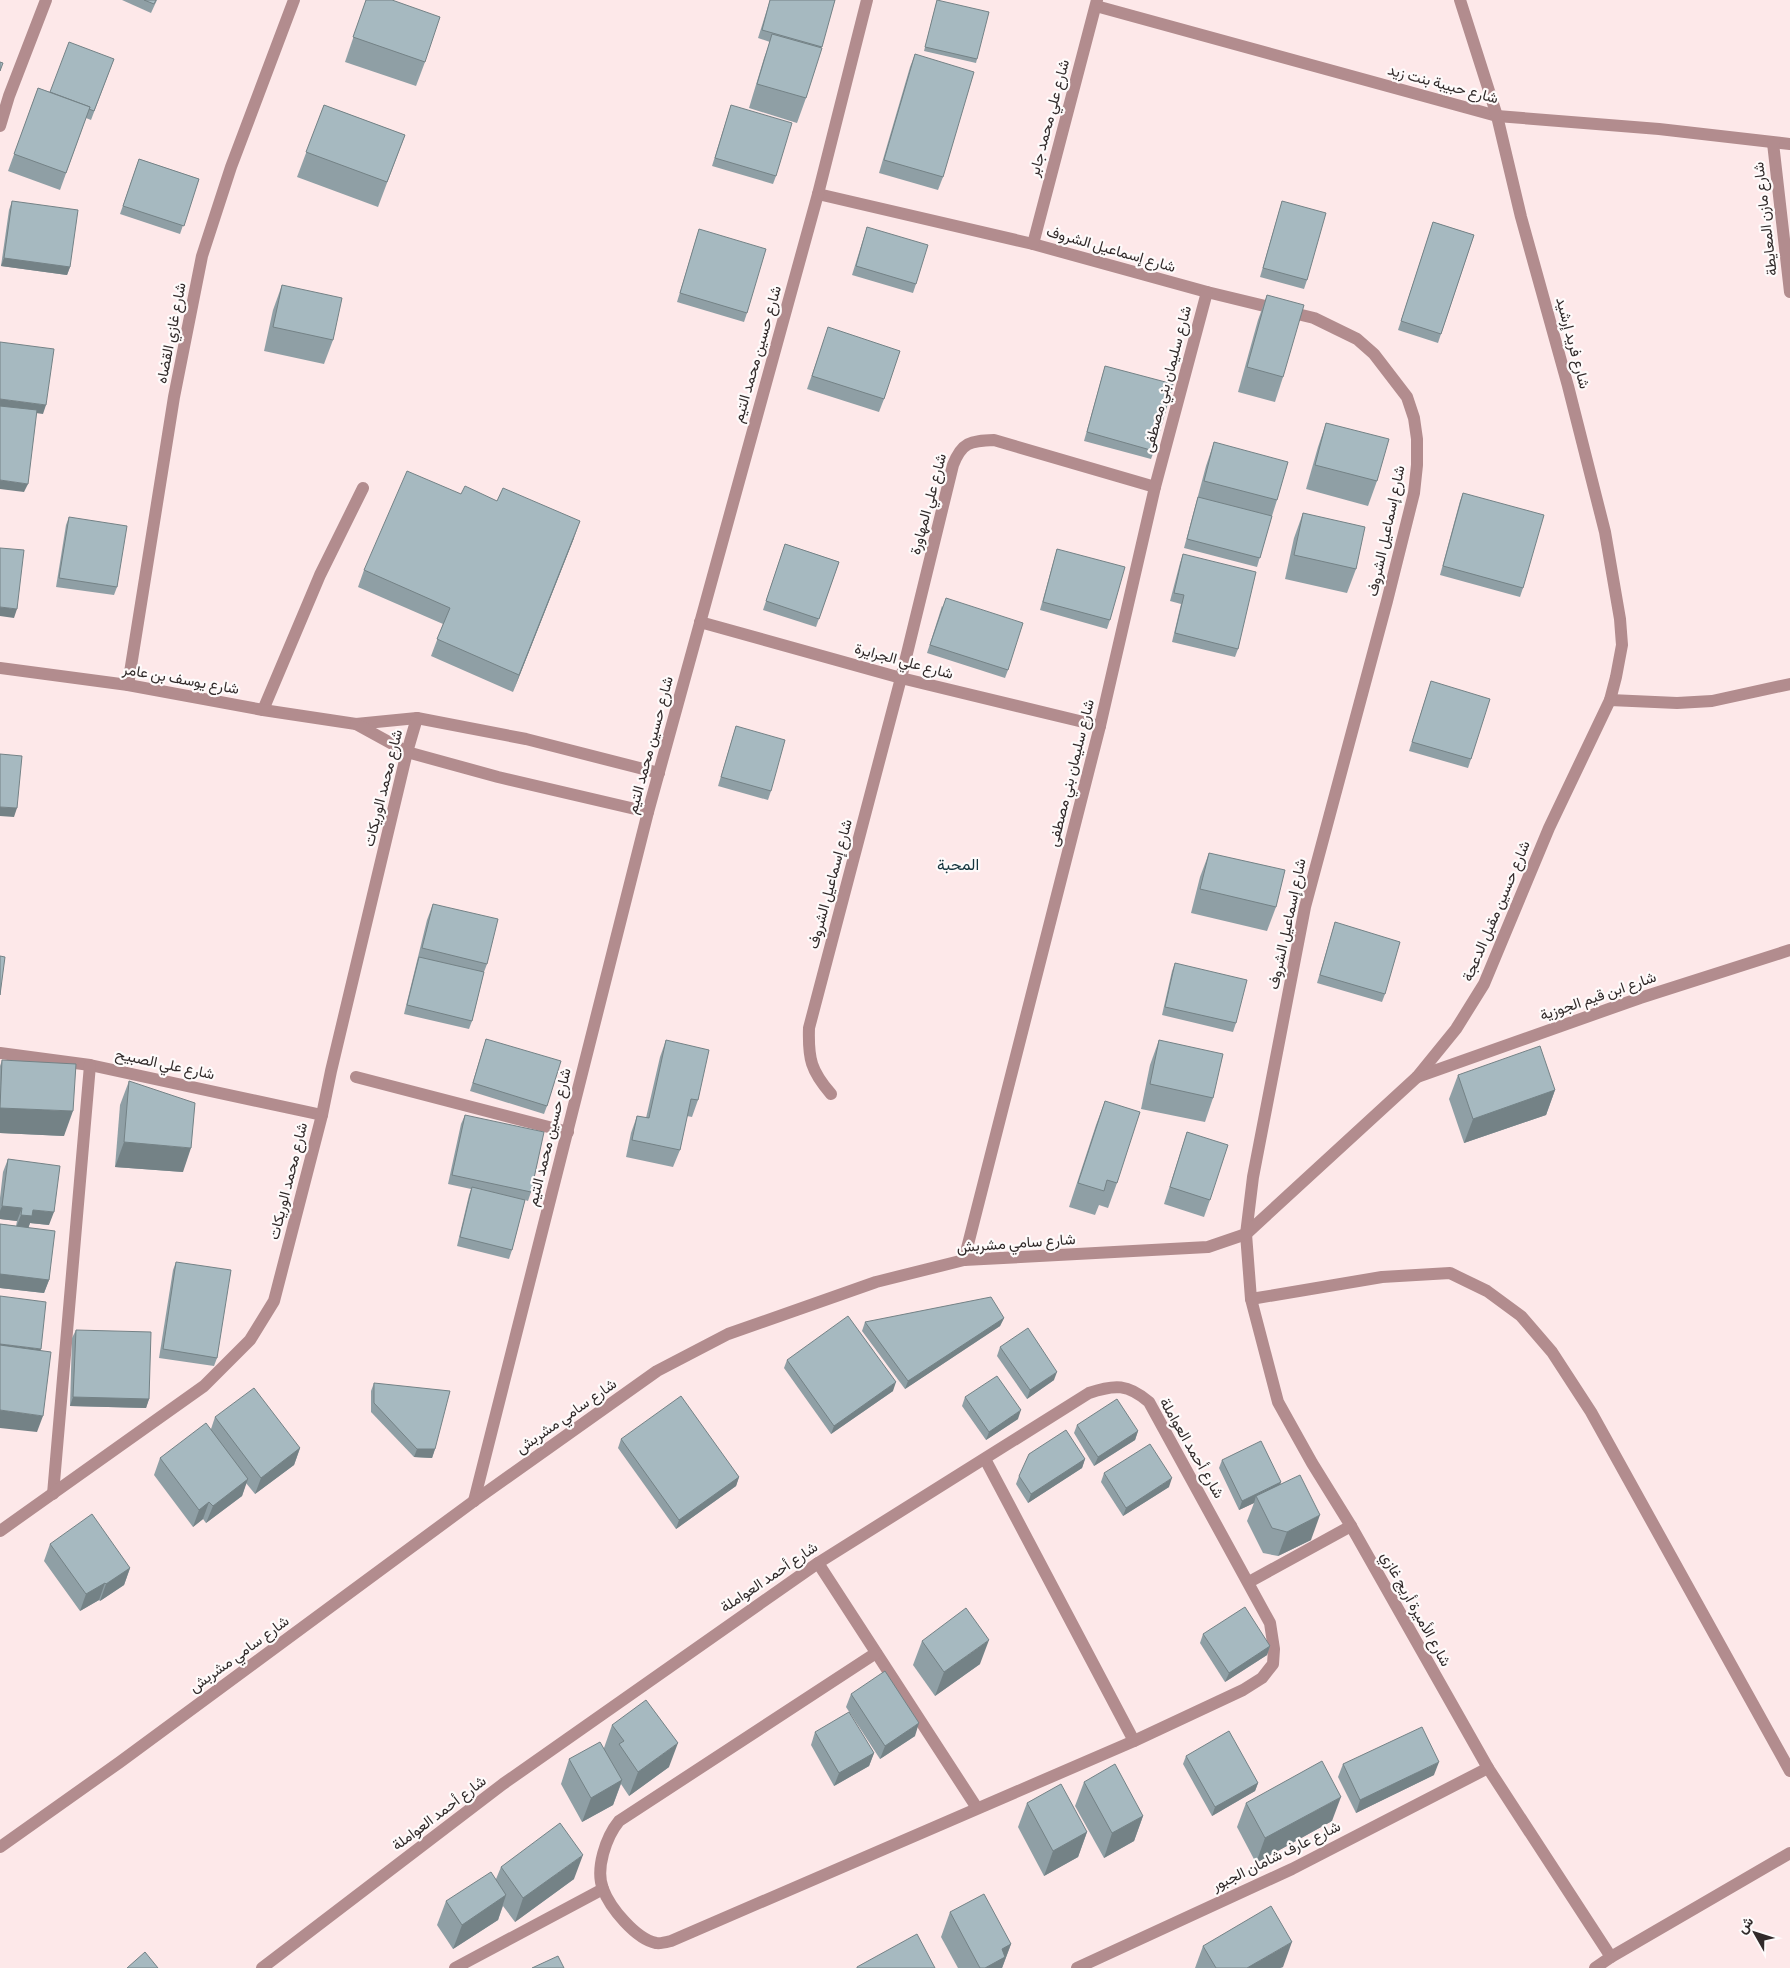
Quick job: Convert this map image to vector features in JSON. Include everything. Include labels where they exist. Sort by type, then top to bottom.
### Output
[{"type":"street","points":[[0,126],[9,96],[46,0]]},
{"type":"street","name":"شارع غازي القضاه","points":[[128,685],[174,397],[202,256],[231,167],[294,0]]},
{"type":"street","name":"شارع حسين محمد التيم","points":[[474,1501],[648,812],[818,194],[867,0]]},
{"type":"street","name":"شارع فريد إرشيد","points":[[1460,0],[1497,116],[1521,217],[1568,386],[1604,532],[1618,610],[1622,645],[1610,700]]},
{"type":"street","name":"شارع حبيبة بنت زيد","points":[[1096,3],[1497,116],[1659,129],[1790,144]]},
{"type":"street","name":"شارع علي محمد جابر","points":[[1033,244],[1096,3]]},
{"type":"street","name":"شارع مازن المعايطة","points":[[1773,143],[1790,292]]},
{"type":"street","name":"شارع إسماعيل الشروف","points":[[818,194],[1033,244],[1207,292],[1314,318],[1357,339],[1374,354],[1407,397],[1414,418],[1417,439],[1418,465],[1412,502],[1357,718],[1305,907],[1253,1177],[1246,1234]]},
{"type":"street","name":"شارع سليمان بني مصطفى","points":[[964,1260],[1100,726],[1155,487],[1207,292]]},
{"type":"street","name":"شارع علي المهاورة","points":[[901,678],[953,465],[959,450],[964,445],[974,441],[994,440],[1155,487]]},
{"type":"street","points":[[263,710],[320,575],[363,488]]},
{"type":"street","name":"شارع علي الجرايرة","points":[[700,622],[901,678],[1100,726]]},
{"type":"street","name":"شارع يوسف بن عامر","points":[[0,668],[128,685],[263,710],[356,724],[417,718],[526,739],[659,773]]},
{"type":"street","name":"شارع إسماعيل الشروف","points":[[831,1094],[820,1082],[808,1054],[808,1028],[901,678]]},
{"type":"street","points":[[1610,700],[1677,704],[1712,701],[1790,684]]},
{"type":"street","name":"شارع حسين مقبل الدعجة","points":[[1246,1234],[1417,1077],[1456,1028],[1484,984],[1549,828],[1610,700]]},
{"type":"street","name":"شارع محمد الوريكات","points":[[0,1531],[204,1386],[250,1340],[274,1301],[322,1115],[333,1061],[407,752],[417,718]]},
{"type":"street","name":"شارع يوسف بن عامر","points":[[356,724],[407,752],[498,777],[648,812]]},
{"type":"street","name":"شارع ابن قيم الجوزية","points":[[1417,1077],[1640,998],[1790,950]]},
{"type":"street","name":"شارع علي الصبيح","points":[[0,1053],[90,1065],[322,1115]]},
{"type":"street","points":[[53,1494],[90,1065]]},
{"type":"street","points":[[356,1077],[568,1132]]},
{"type":"street","name":"شارع سامي مشربش","points":[[0,1847],[120,1762],[474,1501],[657,1372],[728,1334],[876,1282],[964,1260],[1208,1247],[1246,1234]]},
{"type":"street","name":"شارع الأميرة أريج غازي","points":[[1246,1234],[1251,1299],[1278,1402],[1312,1463],[1351,1526],[1488,1768],[1611,1957]]},
{"type":"street","points":[[1251,1299],[1382,1277],[1450,1273],[1487,1291],[1521,1316],[1552,1352],[1591,1412],[1790,1771]]},
{"type":"street","name":"شارع أحمد العواملة","points":[[262,1968],[503,1784],[818,1562],[1088,1393],[1108,1387],[1128,1388],[1150,1402],[1270,1623],[1274,1649],[1273,1664],[1262,1678],[1243,1690],[1134,1741],[671,1941],[656,1943],[640,1936],[621,1918],[603,1889],[601,1865],[605,1847],[611,1832],[619,1821],[876,1653]]},
{"type":"street","points":[[985,1459],[1134,1741]]},
{"type":"street","points":[[1249,1582],[1351,1526]]},
{"type":"street","points":[[818,1562],[977,1808]]},
{"type":"street","name":"شارع عارف شامان الجبور","points":[[1077,1968],[1292,1869],[1488,1768]]},
{"type":"street","points":[[1595,1968],[1790,1853]]},
{"type":"street","points":[[455,1968],[603,1889]]},
{"type":"building","points":[[144,0],[156,0],[154,4]]},
{"type":"building","points":[[366,0],[392,0],[440,17],[425,62],[353,37]]},
{"type":"building","points":[[770,0],[835,0],[822,47],[762,30]]},
{"type":"building","points":[[937,0],[989,12],[977,59],[925,47]]},
{"type":"building","points":[[772,34],[822,48],[806,98],[757,84]]},
{"type":"building","points":[[69,42],[114,59],[94,111],[89,109],[90,107],[50,92]]},
{"type":"building","points":[[915,54],[974,72],[943,177],[884,160]]},
{"type":"building","points":[[38,88],[90,107],[66,173],[14,154]]},
{"type":"building","points":[[324,105],[405,135],[387,182],[306,152]]},
{"type":"building","points":[[731,105],[792,123],[776,176],[715,158]]},
{"type":"building","points":[[139,159],[199,179],[184,226],[123,206]]},
{"type":"building","points":[[12,201],[78,210],[70,267],[4,258]]},
{"type":"building","points":[[1282,201],[1326,213],[1307,280],[1263,268]]},
{"type":"building","points":[[1433,222],[1474,235],[1441,334],[1401,321]]},
{"type":"building","points":[[867,227],[928,245],[916,284],[856,266]]},
{"type":"building","points":[[699,229],[766,249],[747,313],[680,293]]},
{"type":"building","points":[[282,285],[342,298],[333,340],[273,327]]},
{"type":"building","points":[[1267,295],[1304,305],[1283,377],[1247,367]]},
{"type":"building","points":[[828,327],[900,351],[884,399],[812,376]]},
{"type":"building","points":[[0,342],[54,349],[46,405],[0,399]]},
{"type":"building","points":[[1105,366],[1173,384],[1154,451],[1087,432]]},
{"type":"building","points":[[0,406],[37,410],[28,484],[0,480]]},
{"type":"building","points":[[1326,423],[1389,439],[1377,481],[1315,465]]},
{"type":"building","points":[[1214,442],[1288,462],[1277,500],[1204,481]]},
{"type":"building","points":[[407,471],[461,494],[465,486],[497,501],[503,488],[580,521],[519,675],[437,639],[450,608],[364,570]]},
{"type":"building","points":[[1463,493],[1544,515],[1523,588],[1443,566]]},
{"type":"building","points":[[1198,497],[1272,516],[1260,558],[1187,539]]},
{"type":"building","points":[[1303,513],[1365,527],[1356,569],[1294,555]]},
{"type":"building","points":[[69,517],[127,526],[117,587],[59,578]]},
{"type":"building","points":[[785,544],[839,562],[819,619],[766,601]]},
{"type":"building","points":[[0,548],[24,550],[17,609],[0,607]]},
{"type":"building","points":[[1057,549],[1125,567],[1110,620],[1043,602]]},
{"type":"building","points":[[1183,554],[1256,572],[1238,649],[1175,633],[1184,595],[1174,593]]},
{"type":"building","points":[[946,598],[1023,623],[1008,670],[930,645]]},
{"type":"building","points":[[1431,681],[1490,699],[1471,759],[1412,742]]},
{"type":"building","points":[[736,726],[785,740],[771,791],[721,777]]},
{"type":"building","points":[[0,754],[22,756],[17,808],[0,807]]},
{"type":"building","points":[[1209,853],[1285,870],[1276,907],[1200,889]]},
{"type":"building","points":[[433,904],[498,919],[487,964],[422,948]]},
{"type":"building","points":[[1335,922],[1400,942],[1385,994],[1320,975]]},
{"type":"building","points":[[0,956],[5,957],[0,995]]},
{"type":"building","points":[[419,957],[484,972],[472,1021],[407,1005]]},
{"type":"building","points":[[1175,963],[1247,980],[1236,1023],[1165,1007]]},
{"type":"building","points":[[486,1039],[561,1061],[547,1106],[473,1083]]},
{"type":"building","points":[[666,1040],[709,1050],[698,1100],[691,1099],[680,1150],[632,1140],[637,1116],[649,1118]]},
{"type":"building","points":[[1159,1040],[1223,1054],[1213,1098],[1150,1084]]},
{"type":"building","points":[[1540,1046],[1555,1090],[1473,1119],[1458,1075]]},
{"type":"building","points":[[2,1060],[76,1064],[73,1111],[0,1108]]},
{"type":"building","points":[[129,1081],[195,1103],[191,1148],[124,1142]]},
{"type":"building","points":[[1105,1101],[1140,1112],[1117,1183],[1107,1180],[1104,1191],[1078,1183]]},
{"type":"building","points":[[465,1115],[544,1132],[531,1192],[452,1175]]},
{"type":"building","points":[[1187,1132],[1228,1145],[1210,1200],[1170,1187]]},
{"type":"building","points":[[8,1159],[60,1166],[54,1212],[33,1210],[32,1216],[21,1215],[22,1208],[2,1206]]},
{"type":"building","points":[[472,1187],[525,1200],[512,1250],[460,1237]]},
{"type":"building","points":[[0,1224],[55,1231],[49,1280],[0,1274]]},
{"type":"building","points":[[176,1262],[231,1270],[217,1358],[163,1349]]},
{"type":"building","points":[[0,1296],[46,1302],[41,1349],[0,1344]]},
{"type":"building","points":[[991,1297],[1004,1318],[908,1381],[865,1322]]},
{"type":"building","points":[[848,1316],[896,1382],[834,1426],[787,1360]]},
{"type":"building","points":[[1028,1328],[1057,1372],[1030,1390],[1000,1347]]},
{"type":"building","points":[[76,1330],[151,1332],[149,1399],[73,1397]]},
{"type":"building","points":[[0,1345],[51,1352],[43,1416],[0,1410]]},
{"type":"building","points":[[997,1376],[1021,1410],[989,1432],[965,1397]]},
{"type":"building","points":[[374,1383],[450,1391],[435,1449],[417,1449],[374,1403]]},
{"type":"building","points":[[254,1388],[300,1448],[261,1478],[215,1417]]},
{"type":"building","points":[[681,1396],[739,1477],[679,1520],[621,1439]]},
{"type":"building","points":[[1117,1399],[1138,1431],[1098,1457],[1077,1425]]},
{"type":"building","points":[[206,1423],[248,1479],[213,1506],[209,1502],[199,1510],[160,1458]]},
{"type":"building","points":[[1066,1430],[1085,1459],[1031,1494],[1019,1476],[1029,1454]]},
{"type":"building","points":[[1261,1441],[1281,1482],[1242,1501],[1222,1460]]},
{"type":"building","points":[[1150,1444],[1172,1478],[1126,1508],[1104,1473]]},
{"type":"building","points":[[1300,1475],[1320,1515],[1287,1532],[1272,1528],[1256,1496]]},
{"type":"building","points":[[92,1514],[130,1568],[106,1584],[86,1594],[50,1544]]},
{"type":"building","points":[[1245,1607],[1270,1646],[1229,1673],[1203,1634]]},
{"type":"building","points":[[966,1608],[989,1640],[944,1672],[922,1641]]},
{"type":"building","points":[[885,1671],[919,1723],[885,1746],[851,1694]]},
{"type":"building","points":[[646,1700],[678,1743],[638,1772],[619,1744],[624,1741],[612,1725]]},
{"type":"building","points":[[849,1712],[874,1753],[839,1773],[815,1732]]},
{"type":"building","points":[[1422,1727],[1439,1762],[1360,1800],[1343,1764]]},
{"type":"building","points":[[1229,1731],[1258,1783],[1215,1807],[1186,1756]]},
{"type":"building","points":[[600,1742],[622,1780],[591,1798],[569,1759]]},
{"type":"building","points":[[1322,1761],[1341,1797],[1265,1838],[1246,1803]]},
{"type":"building","points":[[1115,1764],[1143,1816],[1112,1833],[1084,1782]]},
{"type":"building","points":[[1061,1784],[1087,1832],[1053,1851],[1027,1803]]},
{"type":"building","points":[[560,1823],[583,1855],[523,1898],[501,1867]]},
{"type":"building","points":[[491,1872],[506,1895],[462,1925],[446,1901]]},
{"type":"building","points":[[984,1894],[1011,1944],[1002,1949],[1005,1957],[985,1968],[980,1968],[950,1912]]},
{"type":"building","points":[[1271,1906],[1292,1942],[1247,1968],[1216,1968],[1203,1946]]},
{"type":"building","points":[[917,1934],[935,1968],[857,1968],[857,1967]]},
{"type":"building","points":[[145,1952],[158,1968],[127,1968]]},
{"type":"building","points":[[558,1956],[564,1968],[532,1968]]},
{"type":"district","name":"المحبة","points":[[958,864]]}]
